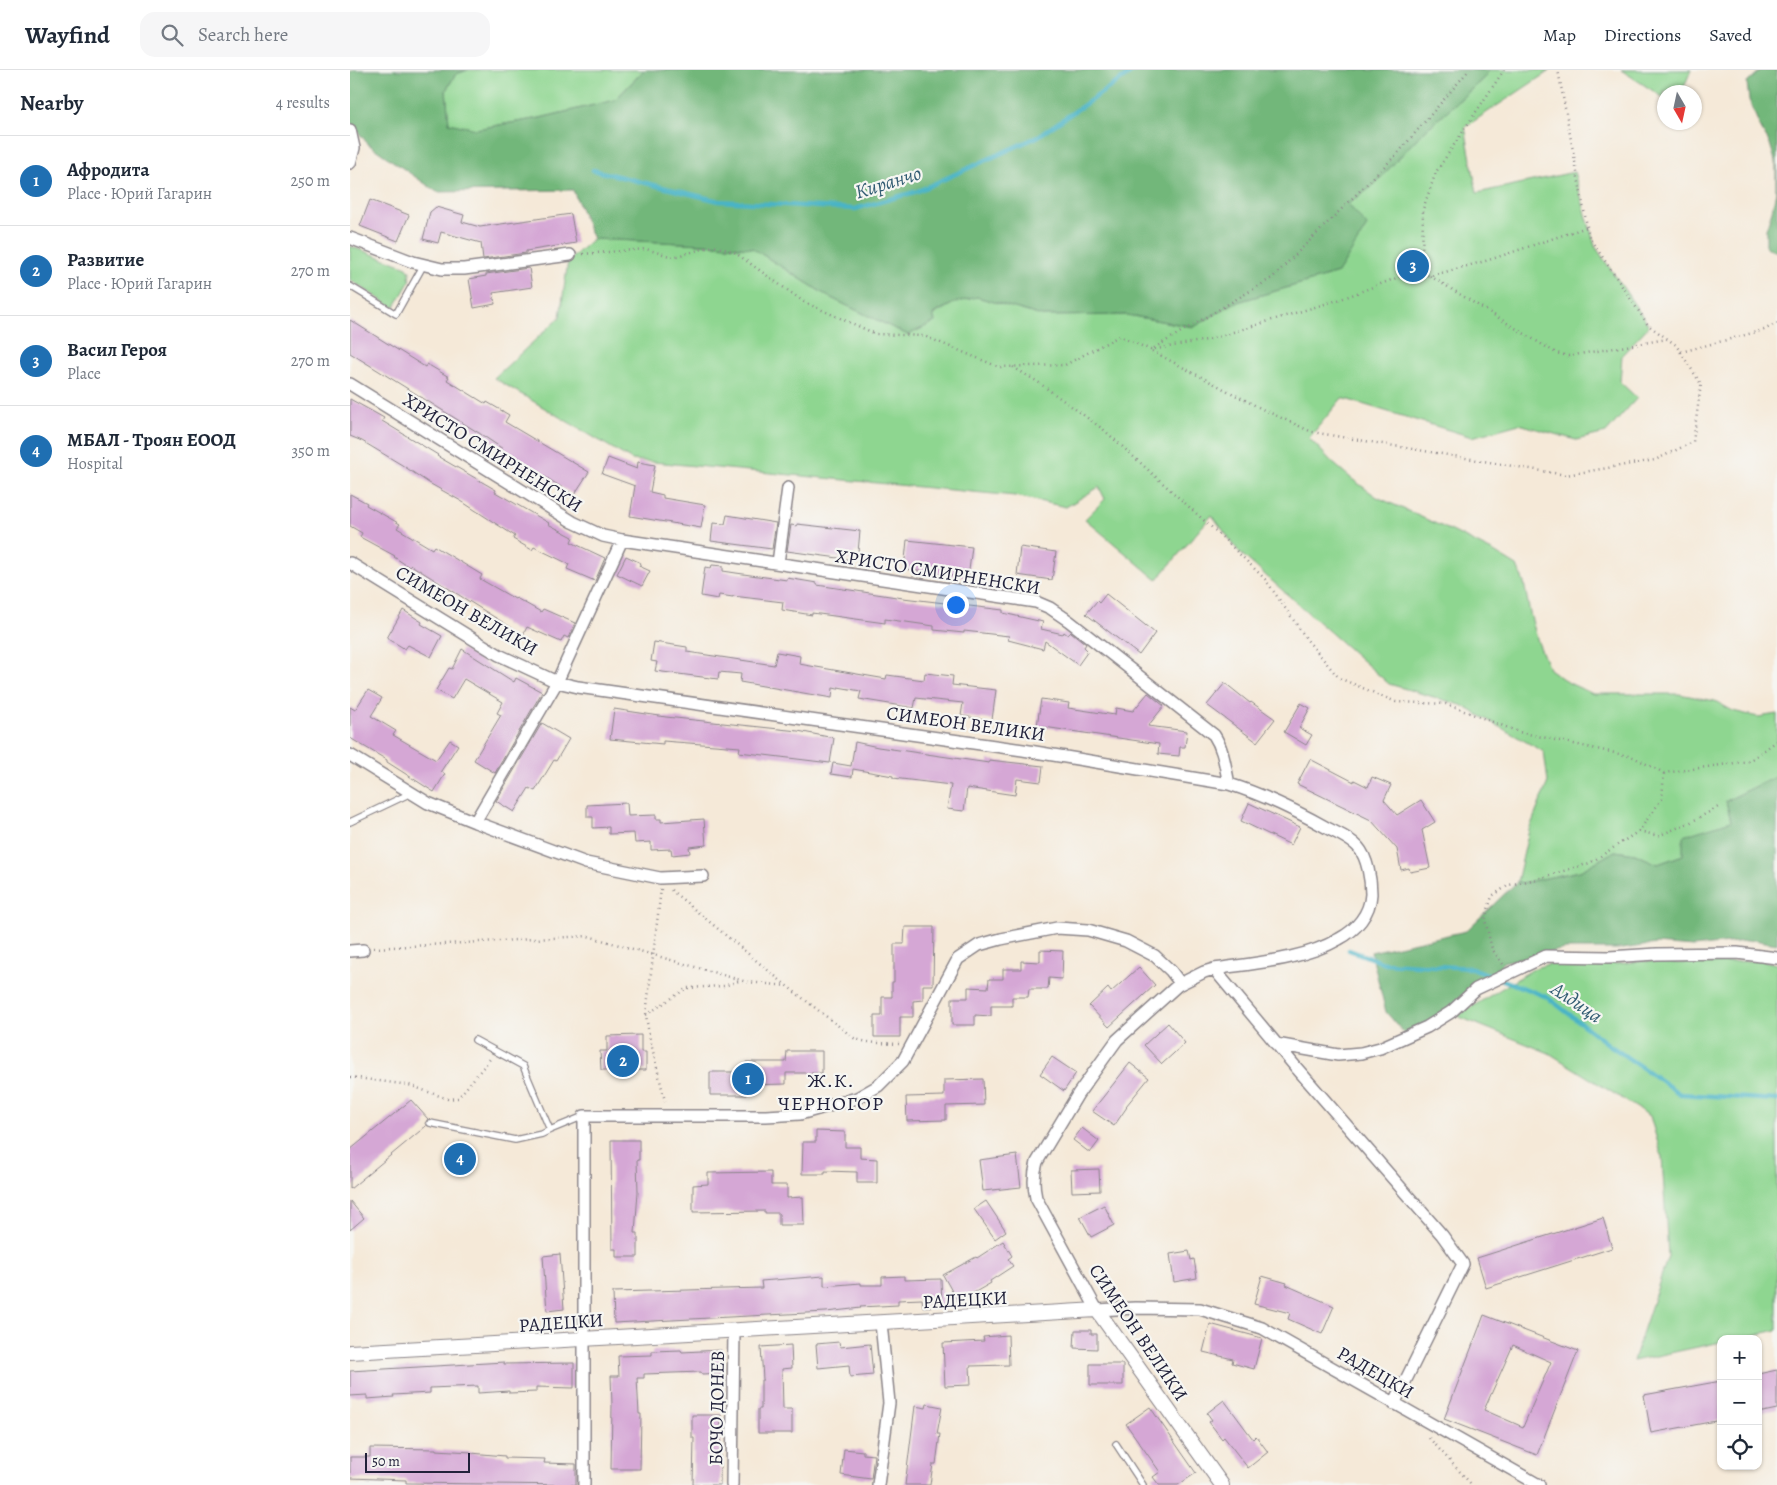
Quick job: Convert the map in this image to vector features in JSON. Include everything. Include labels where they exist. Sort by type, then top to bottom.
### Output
[{"type":"street","points":[[350,130],[354,148],[350,162]]},
{"type":"street","points":[[350,238],[423,266],[442,269],[464,269],[570,255]]},
{"type":"street","name":"ХРИСТО СМИРНЕНСКИ","points":[[350,384],[573,522],[603,536],[1036,602],[1050,608],[1077,627],[1214,735],[1220,744],[1228,784]]},
{"type":"street","points":[[778,563],[788,488]]},
{"type":"street","points":[[475,822],[557,682],[622,540]]},
{"type":"street","name":"СИМЕОН ВЕЛИКИ","points":[[350,562],[499,655],[557,682],[1023,750],[1228,784],[1255,792],[1318,822],[1359,848],[1371,881],[1371,898],[1365,916],[1353,930],[1325,946],[1283,958],[1204,972],[1180,983],[1117,1040],[1052,1135],[1042,1152],[1033,1174],[1036,1198],[1098,1310],[1222,1485]]},
{"type":"street","points":[[350,755],[428,803],[586,863],[661,880],[702,876]]},
{"type":"street","points":[[584,1485],[584,1116],[766,1116],[800,1114],[857,1098],[878,1086],[903,1061],[958,959],[980,945],[1001,939],[1057,928],[1088,930],[1126,940],[1155,956],[1180,983]]},
{"type":"street","points":[[350,951],[363,950]]},
{"type":"street","points":[[1276,1044],[1338,1055],[1361,1054],[1380,1048],[1427,1027],[1451,1012],[1476,989],[1546,956],[1609,957],[1736,953],[1777,958]]},
{"type":"street","points":[[1214,970],[1442,1235],[1464,1264],[1394,1404]]},
{"type":"street","name":"РАДЕЦКИ","points":[[350,1352],[1135,1308],[1200,1309],[1262,1328],[1538,1485]]},
{"type":"street","points":[[878,1485],[889,1403],[881,1323]]},
{"type":"street","name":"БОЧО ДОНЕВ","points":[[732,1485],[734,1331]]},
{"type":"lane","points":[[350,286],[396,314],[423,266]]},
{"type":"lane","points":[[350,822],[411,792]]},
{"type":"lane","points":[[475,1040],[523,1066],[550,1130]]},
{"type":"lane","points":[[430,1122],[515,1140],[542,1134],[584,1116]]},
{"type":"lane","points":[[1116,1444],[1143,1485]]},
{"type":"path","points":[[1151,350],[1272,278],[1398,153],[1469,70]]},
{"type":"path","points":[[1418,272],[1422,265],[1424,209],[1436,172],[1504,70]]},
{"type":"path","points":[[570,255],[646,249],[673,256],[714,246],[734,252],[804,302],[876,334],[924,336],[999,367],[1065,365],[1119,336],[1151,350],[1262,409],[1312,432],[1566,475],[1656,460],[1693,442],[1700,384],[1676,345],[1648,325],[1589,237],[1558,70]]},
{"type":"path","points":[[1430,276],[1489,260],[1587,227]]},
{"type":"path","points":[[1151,350],[1207,340],[1341,299],[1407,274],[1418,272],[1430,276],[1556,353],[1568,356],[1667,339]]},
{"type":"path","points":[[1681,352],[1764,330],[1777,323]]},
{"type":"path","points":[[1012,366],[1038,382],[1104,430],[1219,534],[1265,579],[1308,641],[1339,678],[1396,702],[1446,704],[1520,732],[1632,757],[1664,773],[1749,761],[1777,741]]},
{"type":"path","points":[[1510,973],[1492,949],[1485,920],[1492,896],[1509,885],[1537,879],[1590,863],[1639,831],[1662,799],[1664,773]]},
{"type":"path","points":[[1639,831],[1658,836],[1691,822],[1720,806]]},
{"type":"path","points":[[661,880],[646,1015],[649,1035],[669,1116]]},
{"type":"path","points":[[661,880],[787,986],[854,1038],[861,1041],[878,1043],[911,1044]]},
{"type":"path","points":[[363,950],[392,946],[588,936],[740,980],[787,986]]},
{"type":"path","points":[[646,1015],[688,988],[724,986],[740,980]]},
{"type":"path","points":[[350,1077],[409,1085],[448,1099],[458,1098],[495,1051]]},
{"type":"path","points":[[1427,1436],[1472,1485]]},
{"type":"green space","points":[[354,70],[468,70],[456,74],[446,90],[449,123],[476,129],[540,118],[615,100],[644,70],[1489,70],[1484,78],[1419,136],[1373,186],[1348,204],[1367,226],[1338,273],[1234,303],[1194,327],[1127,315],[1042,316],[977,297],[954,303],[933,314],[935,322],[908,335],[829,297],[752,248],[593,239],[573,190],[437,192],[368,144],[350,122],[350,72]]},
{"type":"green space","points":[[468,70],[644,70],[615,100],[540,118],[476,129],[449,124],[446,90],[456,74]]},
{"type":"green space","points":[[1489,70],[1551,70],[1465,127],[1477,193],[1574,172],[1595,246],[1649,326],[1622,355],[1620,382],[1637,398],[1606,433],[1576,440],[1519,424],[1472,437],[1342,398],[1309,438],[1332,462],[1377,497],[1452,531],[1517,566],[1524,583],[1538,642],[1549,669],[1569,683],[1593,694],[1679,694],[1715,701],[1733,711],[1758,717],[1777,714],[1777,776],[1726,801],[1731,821],[1708,829],[1683,855],[1658,864],[1635,854],[1615,851],[1580,871],[1522,883],[1517,882],[1529,830],[1548,782],[1544,752],[1461,705],[1389,684],[1239,552],[1212,515],[1157,580],[1085,519],[1105,499],[1099,487],[1066,507],[1015,496],[632,460],[494,378],[560,317],[568,261],[593,239],[752,248],[829,297],[908,335],[935,321],[933,315],[954,303],[977,297],[1042,316],[1127,315],[1194,327],[1234,303],[1338,273],[1348,204],[1373,186],[1419,136],[1484,78]]},
{"type":"green space","points":[[1621,70],[1691,70],[1685,85],[1657,85],[1657,93]]},
{"type":"green space","points":[[1761,70],[1777,70],[1777,252],[1766,247],[1766,229],[1776,191],[1776,164],[1770,144],[1760,127],[1749,100],[1747,83]]},
{"type":"green space","points":[[350,246],[407,267],[410,272],[409,278],[411,279],[394,308],[350,280]]},
{"type":"green space","points":[[1777,776],[1777,944],[1754,940],[1693,947],[1656,944],[1622,949],[1565,949],[1503,962],[1498,972],[1409,1039],[1386,1012],[1371,952],[1466,931],[1517,882],[1522,883],[1580,871],[1615,851],[1635,854],[1658,864],[1683,855],[1683,836],[1731,821],[1726,801]]},
{"type":"green space","points":[[1565,959],[1616,964],[1643,961],[1714,963],[1761,960],[1777,964],[1777,1330],[1755,1335],[1717,1335],[1717,1343],[1633,1361],[1668,1256],[1662,1157],[1650,1116],[1549,1053],[1457,1016],[1535,968]]},
{"type":"building","points":[[370,200],[409,215],[398,241],[360,226]]},
{"type":"building","points":[[436,207],[464,215],[462,222],[480,227],[571,214],[576,243],[483,259],[481,243],[441,232],[438,243],[423,239],[430,212]]},
{"type":"building","points":[[529,268],[532,287],[493,293],[495,304],[474,308],[469,279],[486,276],[486,274]]},
{"type":"building","points":[[350,320],[425,367],[427,364],[449,377],[447,380],[486,404],[487,402],[509,415],[505,422],[589,472],[574,495],[502,450],[479,433],[350,353]]},
{"type":"building","points":[[350,399],[384,418],[382,421],[496,490],[495,492],[573,537],[571,542],[605,558],[595,581],[567,569],[569,564],[534,547],[532,550],[513,539],[515,536],[461,501],[362,441],[350,436]]},
{"type":"building","points":[[608,458],[637,469],[638,462],[655,465],[650,492],[663,495],[663,498],[705,505],[701,528],[630,516],[635,486],[602,474]]},
{"type":"building","points":[[350,494],[400,524],[397,528],[432,549],[434,546],[482,575],[480,579],[541,612],[543,609],[575,623],[568,638],[564,636],[561,642],[527,627],[523,635],[411,565],[409,567],[395,556],[360,537],[362,533],[350,526]]},
{"type":"building","points":[[727,515],[776,523],[772,549],[711,541],[713,523],[725,524]]},
{"type":"building","points":[[797,524],[860,531],[858,552],[854,552],[853,560],[787,551],[791,525],[797,526]]},
{"type":"building","points":[[907,540],[972,547],[968,578],[904,569]]},
{"type":"building","points":[[1020,547],[1056,552],[1052,580],[1017,575]]},
{"type":"building","points":[[626,556],[641,563],[639,566],[650,571],[642,586],[617,574]]},
{"type":"building","points":[[712,565],[723,566],[723,571],[787,580],[787,578],[817,583],[817,585],[903,598],[1003,610],[1003,613],[1043,622],[1041,629],[1063,634],[1064,632],[1068,635],[1071,632],[1086,644],[1084,647],[1088,651],[1078,665],[1045,641],[1043,649],[1008,640],[1009,636],[934,630],[934,626],[885,619],[885,623],[812,613],[812,615],[782,610],[783,602],[733,596],[719,595],[718,599],[701,596],[705,567],[711,568]]},
{"type":"building","points":[[1106,594],[1155,633],[1139,655],[1086,614]]},
{"type":"building","points":[[403,610],[422,622],[421,624],[442,636],[431,657],[408,645],[405,649],[387,638]]},
{"type":"building","points":[[654,642],[687,647],[687,652],[774,665],[777,652],[800,656],[799,664],[886,679],[887,675],[924,680],[925,673],[953,676],[952,685],[996,690],[992,720],[961,716],[963,703],[916,698],[914,708],[859,699],[861,691],[838,687],[838,689],[833,688],[832,698],[740,682],[741,674],[719,672],[718,679],[655,671],[657,662],[651,661]]},
{"type":"building","points":[[462,649],[514,682],[516,678],[542,692],[495,773],[474,760],[501,715],[497,713],[503,702],[464,679],[452,699],[436,690],[449,668],[452,669]]},
{"type":"building","points":[[1225,683],[1250,703],[1275,719],[1257,742],[1207,705]]},
{"type":"building","points":[[368,690],[382,698],[371,716],[396,731],[393,735],[436,760],[450,740],[458,745],[441,771],[445,774],[434,792],[387,762],[387,760],[350,738],[350,707],[355,710]]},
{"type":"building","points":[[1148,693],[1164,706],[1148,726],[1187,731],[1185,747],[1180,747],[1179,756],[1158,754],[1159,744],[1037,726],[1041,699],[1069,703],[1068,708],[1115,715],[1116,708],[1133,711]]},
{"type":"building","points":[[1301,703],[1310,708],[1299,728],[1312,735],[1306,745],[1284,732]]},
{"type":"building","points":[[614,709],[666,717],[798,731],[834,738],[830,763],[739,752],[740,747],[663,741],[663,744],[610,739]]},
{"type":"building","points":[[542,723],[569,739],[535,791],[529,788],[514,812],[496,801]]},
{"type":"building","points":[[855,742],[989,763],[989,760],[1043,766],[1041,782],[1017,779],[1015,795],[967,788],[964,811],[947,809],[951,785],[893,778],[893,776],[853,769],[852,777],[831,774],[833,763],[851,766]]},
{"type":"building","points":[[1310,759],[1354,782],[1354,780],[1368,787],[1372,777],[1391,785],[1384,800],[1397,815],[1421,800],[1435,822],[1422,830],[1430,868],[1410,872],[1409,868],[1401,870],[1397,849],[1371,820],[1297,784]]},
{"type":"building","points":[[627,803],[628,816],[656,815],[656,819],[661,819],[661,822],[704,819],[706,845],[689,847],[690,853],[672,855],[671,849],[651,850],[651,842],[635,843],[634,833],[609,834],[609,827],[593,828],[593,817],[587,817],[587,805]]},
{"type":"building","points":[[1249,803],[1300,827],[1291,845],[1241,821]]},
{"type":"building","points":[[905,927],[934,927],[933,985],[923,985],[923,1000],[913,1001],[913,1017],[900,1017],[900,1037],[874,1037],[874,1016],[882,1016],[882,997],[892,997],[894,944],[904,944]]},
{"type":"building","points":[[1040,950],[1063,951],[1062,979],[1049,978],[1048,989],[1029,989],[1028,997],[1012,997],[1012,1006],[991,1006],[991,1016],[975,1015],[975,1025],[952,1025],[952,998],[968,998],[968,987],[988,988],[989,979],[1003,979],[1003,969],[1021,969],[1021,961],[1040,962]]},
{"type":"building","points":[[1139,967],[1155,985],[1109,1027],[1089,1006],[1108,988],[1111,992]]},
{"type":"building","points":[[1168,1023],[1185,1043],[1162,1064],[1144,1045]]},
{"type":"building","points":[[641,1035],[641,1052],[646,1052],[646,1070],[601,1070],[600,1051],[607,1051],[607,1036]]},
{"type":"building","points":[[787,1051],[822,1051],[822,1073],[786,1073],[786,1084],[747,1085],[747,1095],[710,1095],[710,1072],[746,1072],[746,1062],[786,1062]]},
{"type":"building","points":[[1052,1057],[1076,1073],[1064,1091],[1040,1074]]},
{"type":"building","points":[[1130,1063],[1149,1078],[1126,1106],[1114,1126],[1092,1111]]},
{"type":"building","points":[[983,1079],[984,1105],[946,1106],[946,1120],[907,1121],[906,1097],[944,1096],[944,1080]]},
{"type":"building","points":[[411,1100],[428,1119],[425,1123],[426,1126],[350,1189],[350,1150]]},
{"type":"building","points":[[1082,1128],[1099,1141],[1090,1153],[1073,1140]]},
{"type":"building","points":[[816,1131],[845,1132],[845,1147],[860,1147],[860,1158],[877,1159],[877,1183],[857,1183],[857,1172],[825,1171],[825,1174],[802,1174],[803,1142],[816,1142]]},
{"type":"building","points":[[611,1140],[639,1140],[635,1233],[638,1233],[638,1257],[616,1257],[616,1249],[612,1249]]},
{"type":"building","points":[[1017,1155],[1021,1187],[983,1191],[979,1160]]},
{"type":"building","points":[[1099,1169],[1100,1191],[1072,1192],[1071,1170]]},
{"type":"building","points":[[771,1172],[771,1185],[787,1185],[787,1198],[803,1197],[804,1225],[779,1225],[779,1213],[765,1213],[765,1211],[693,1212],[693,1185],[708,1184],[708,1173]]},
{"type":"building","points":[[350,1201],[364,1218],[350,1230]]},
{"type":"building","points":[[986,1201],[1006,1231],[995,1239],[974,1209]]},
{"type":"building","points":[[1104,1205],[1114,1225],[1091,1237],[1080,1217]]},
{"type":"building","points":[[1603,1218],[1612,1248],[1486,1288],[1477,1258]]},
{"type":"building","points":[[1003,1241],[1012,1256],[1008,1259],[1013,1266],[990,1281],[991,1283],[958,1302],[943,1275],[977,1258]]},
{"type":"building","points":[[1189,1251],[1191,1260],[1194,1259],[1197,1278],[1174,1282],[1170,1254]]},
{"type":"building","points":[[560,1254],[564,1309],[547,1311],[543,1256]]},
{"type":"building","points":[[824,1276],[824,1286],[861,1283],[861,1285],[882,1285],[882,1277],[904,1276],[904,1280],[941,1279],[942,1306],[923,1307],[922,1299],[898,1300],[898,1305],[860,1307],[826,1312],[614,1323],[613,1292],[762,1288],[761,1281]]},
{"type":"building","points":[[1262,1276],[1287,1283],[1286,1285],[1334,1306],[1322,1334],[1288,1319],[1290,1313],[1254,1304]]},
{"type":"building","points":[[1484,1315],[1578,1351],[1537,1455],[1444,1419]],"holes":[[[1513,1345],[1551,1362],[1523,1427],[1484,1410]]]},
{"type":"building","points":[[1210,1324],[1262,1338],[1254,1369],[1232,1363],[1233,1359],[1203,1352]]},
{"type":"building","points":[[1075,1330],[1091,1330],[1091,1334],[1097,1334],[1097,1349],[1074,1348]]},
{"type":"building","points":[[1008,1335],[1009,1365],[970,1366],[971,1385],[945,1386],[943,1343],[984,1341],[983,1337]]},
{"type":"building","points":[[839,1342],[840,1347],[870,1344],[873,1375],[850,1377],[849,1365],[818,1368],[816,1344]]},
{"type":"building","points":[[791,1345],[792,1368],[782,1369],[783,1409],[792,1409],[792,1433],[758,1433],[758,1409],[761,1409],[761,1380],[763,1380],[761,1347]]},
{"type":"building","points":[[681,1350],[682,1352],[721,1350],[722,1373],[644,1374],[644,1378],[637,1378],[639,1414],[641,1414],[640,1469],[611,1469],[611,1376],[619,1376],[618,1356],[652,1355],[652,1351]]},
{"type":"building","points":[[504,1362],[504,1364],[574,1363],[574,1388],[536,1387],[536,1392],[478,1393],[478,1386],[430,1388],[430,1393],[393,1395],[394,1397],[367,1399],[367,1395],[350,1396],[350,1371]]},
{"type":"building","points":[[1090,1364],[1123,1364],[1123,1385],[1090,1385]]},
{"type":"building","points":[[1777,1370],[1777,1409],[1762,1412],[1762,1380],[1762,1373]]},
{"type":"building","points":[[1717,1382],[1717,1421],[1651,1433],[1644,1395]]},
{"type":"building","points":[[1224,1400],[1253,1439],[1256,1436],[1268,1452],[1248,1468],[1224,1437],[1222,1439],[1209,1422],[1212,1420],[1207,1413]]},
{"type":"building","points":[[927,1404],[942,1407],[937,1434],[940,1434],[936,1464],[933,1464],[930,1485],[905,1485],[915,1406],[926,1408]]},
{"type":"building","points":[[1150,1407],[1196,1473],[1178,1485],[1159,1485],[1153,1477],[1160,1472],[1126,1424]]},
{"type":"building","points":[[692,1415],[721,1415],[720,1485],[693,1485],[694,1438],[692,1438]]},
{"type":"building","points":[[370,1448],[436,1449],[505,1456],[505,1458],[545,1459],[544,1463],[576,1464],[576,1485],[406,1483],[406,1480],[350,1478],[350,1457],[370,1457]]},
{"type":"building","points":[[844,1449],[863,1451],[863,1454],[874,1455],[871,1479],[841,1475]]},
{"type":"waterway","name":"Киранчо","points":[[593,170],[719,201],[855,209],[918,191],[1037,137],[1135,70]]},
{"type":"waterway","name":"Алдица","points":[[1349,950],[1384,963],[1472,968],[1547,997],[1608,1044],[1680,1094],[1777,1100]]},
{"type":"place","name":"Васил Героя","points":[[1413,266]]},
{"type":"place","name":"Развитие","points":[[623,1061]]},
{"type":"place","name":"Афродита","points":[[748,1079]]},
{"type":"place","name":"МБАЛ - Троян ЕООД","points":[[460,1159]]},
{"type":"district","name":"Ж.К. ЧЕРНОГОР","points":[[831,1092]]}]
